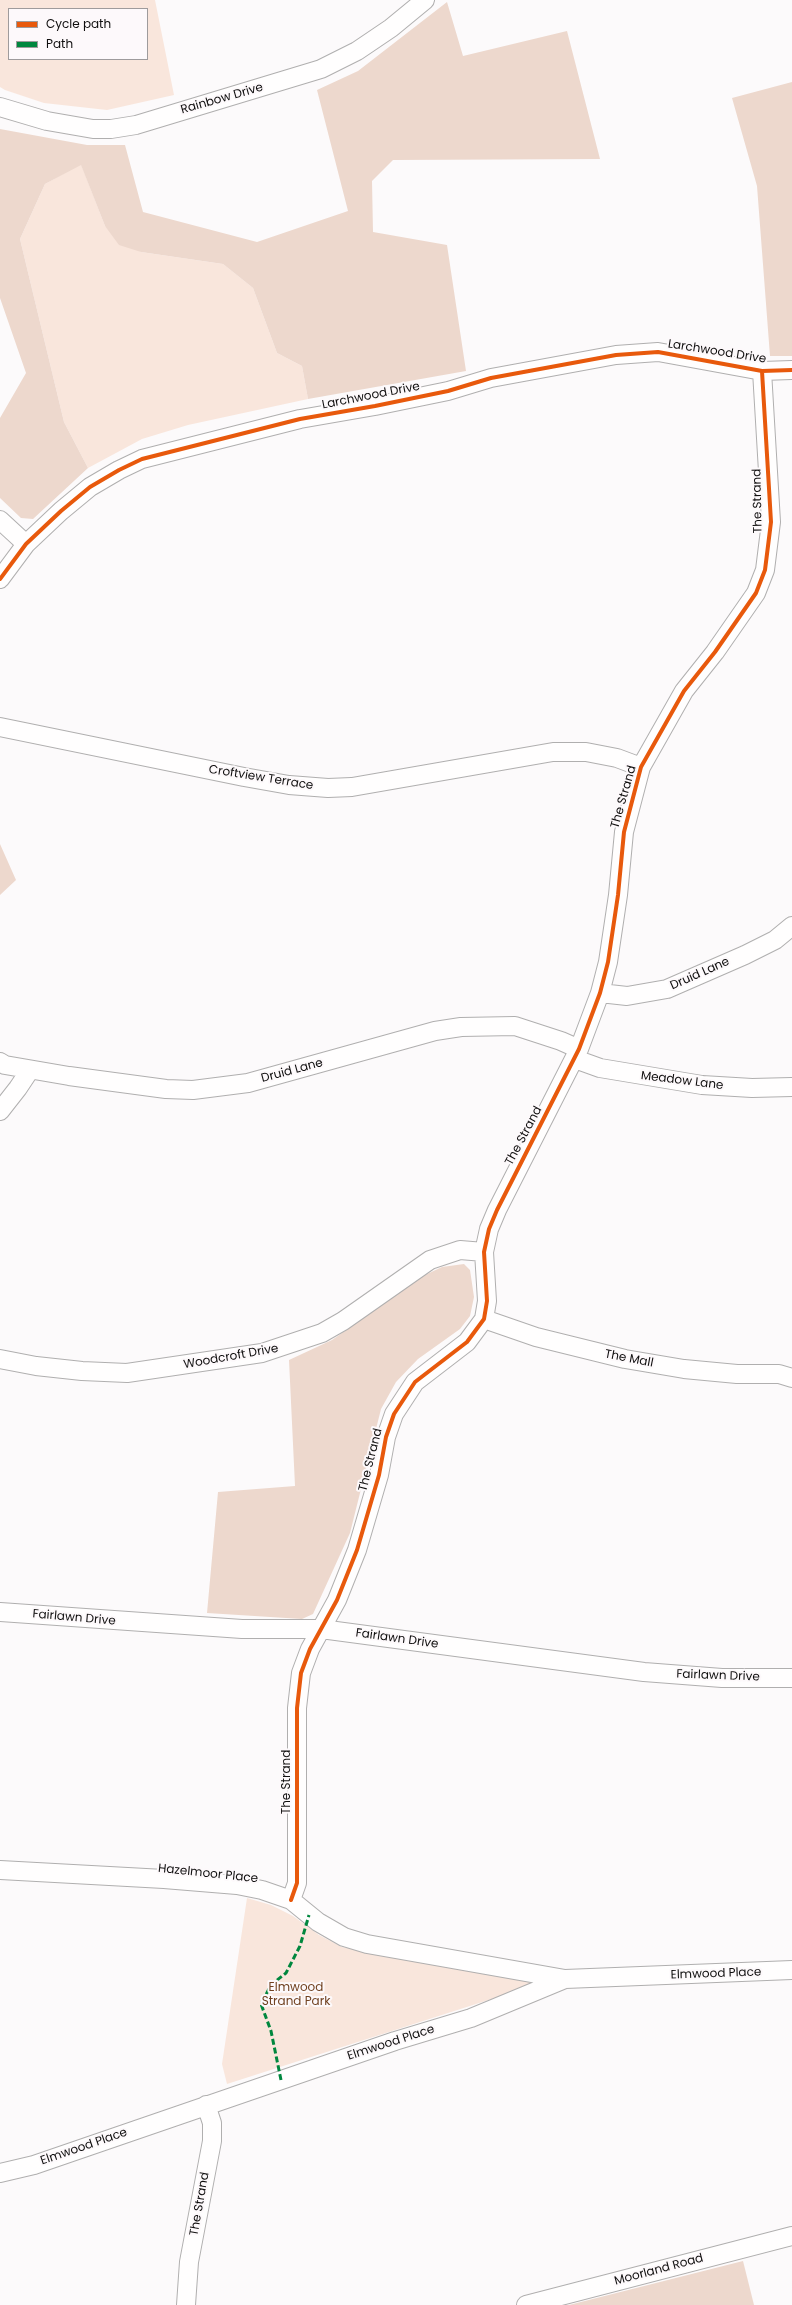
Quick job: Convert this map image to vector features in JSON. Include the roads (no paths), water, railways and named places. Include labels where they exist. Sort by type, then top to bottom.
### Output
[{"type":"street","name":"Rainbow Drive","points":[[0,107],[47,121],[92,129],[111,129],[136,125],[321,69],[357,51],[391,28],[425,0]]},
{"type":"street","name":"Larchwood Drive","points":[[0,579],[26,544],[90,487],[119,470],[142,460],[300,419],[448,391],[491,378],[616,355],[658,352],[762,371],[792,370]]},
{"type":"street","name":"The Strand","points":[[291,1900],[297,1882],[297,1708],[301,1673],[310,1649],[337,1600],[357,1550],[379,1475],[386,1437],[394,1414],[415,1382],[467,1342],[484,1318],[487,1301],[484,1252],[497,1210],[577,1054],[600,993],[608,962],[618,895],[624,832],[642,767],[684,691],[715,652],[756,593],[765,570],[770,522],[762,371]]},
{"type":"street","points":[[0,520],[26,544]]},
{"type":"street","name":"Croftview Terrace","points":[[0,727],[244,777],[290,785],[328,788],[352,787],[553,752],[586,752],[617,758],[642,767]]},
{"type":"street","name":"Druid Lane","points":[[600,993],[627,996],[667,989],[745,955],[775,940],[792,926]]},
{"type":"street","name":"Druid Lane","points":[[0,1062],[5,1065],[30,1070],[166,1089],[209,1089],[248,1083],[435,1031],[484,1026],[515,1026],[561,1041],[577,1054]]},
{"type":"street","name":"Meadow Lane","points":[[577,1054],[600,1068],[702,1085],[752,1088],[792,1087]]},
{"type":"street","points":[[0,1111],[30,1070]]},
{"type":"street","name":"Woodcroft Drive","points":[[0,1359],[36,1366],[127,1373],[262,1354],[322,1333],[343,1321],[430,1260],[460,1250],[484,1252]]},
{"type":"street","name":"The Mall","points":[[484,1318],[536,1337],[625,1359],[729,1373],[788,1373]]},
{"type":"street","name":"Fairlawn Drive","points":[[0,1612],[242,1629],[321,1629],[644,1672],[722,1678],[792,1678]]},
{"type":"street","name":"Hazelmoor Place","points":[[0,1870],[237,1885],[262,1890],[291,1900],[318,1922],[344,1937],[366,1944],[565,1979]]},
{"type":"street","name":"Elmwood Place","points":[[0,2173],[34,2165],[395,2041],[471,2018],[565,1979],[792,1970]]},
{"type":"street","name":"The Strand","points":[[186,2305],[190,2262],[212,2141],[212,2123],[206,2105]]},
{"type":"street","name":"Moorland Road","points":[[526,2305],[792,2236]]},
{"type":"park label","name":"Elmwood Strand Park","points":[[296,1995]]}]
